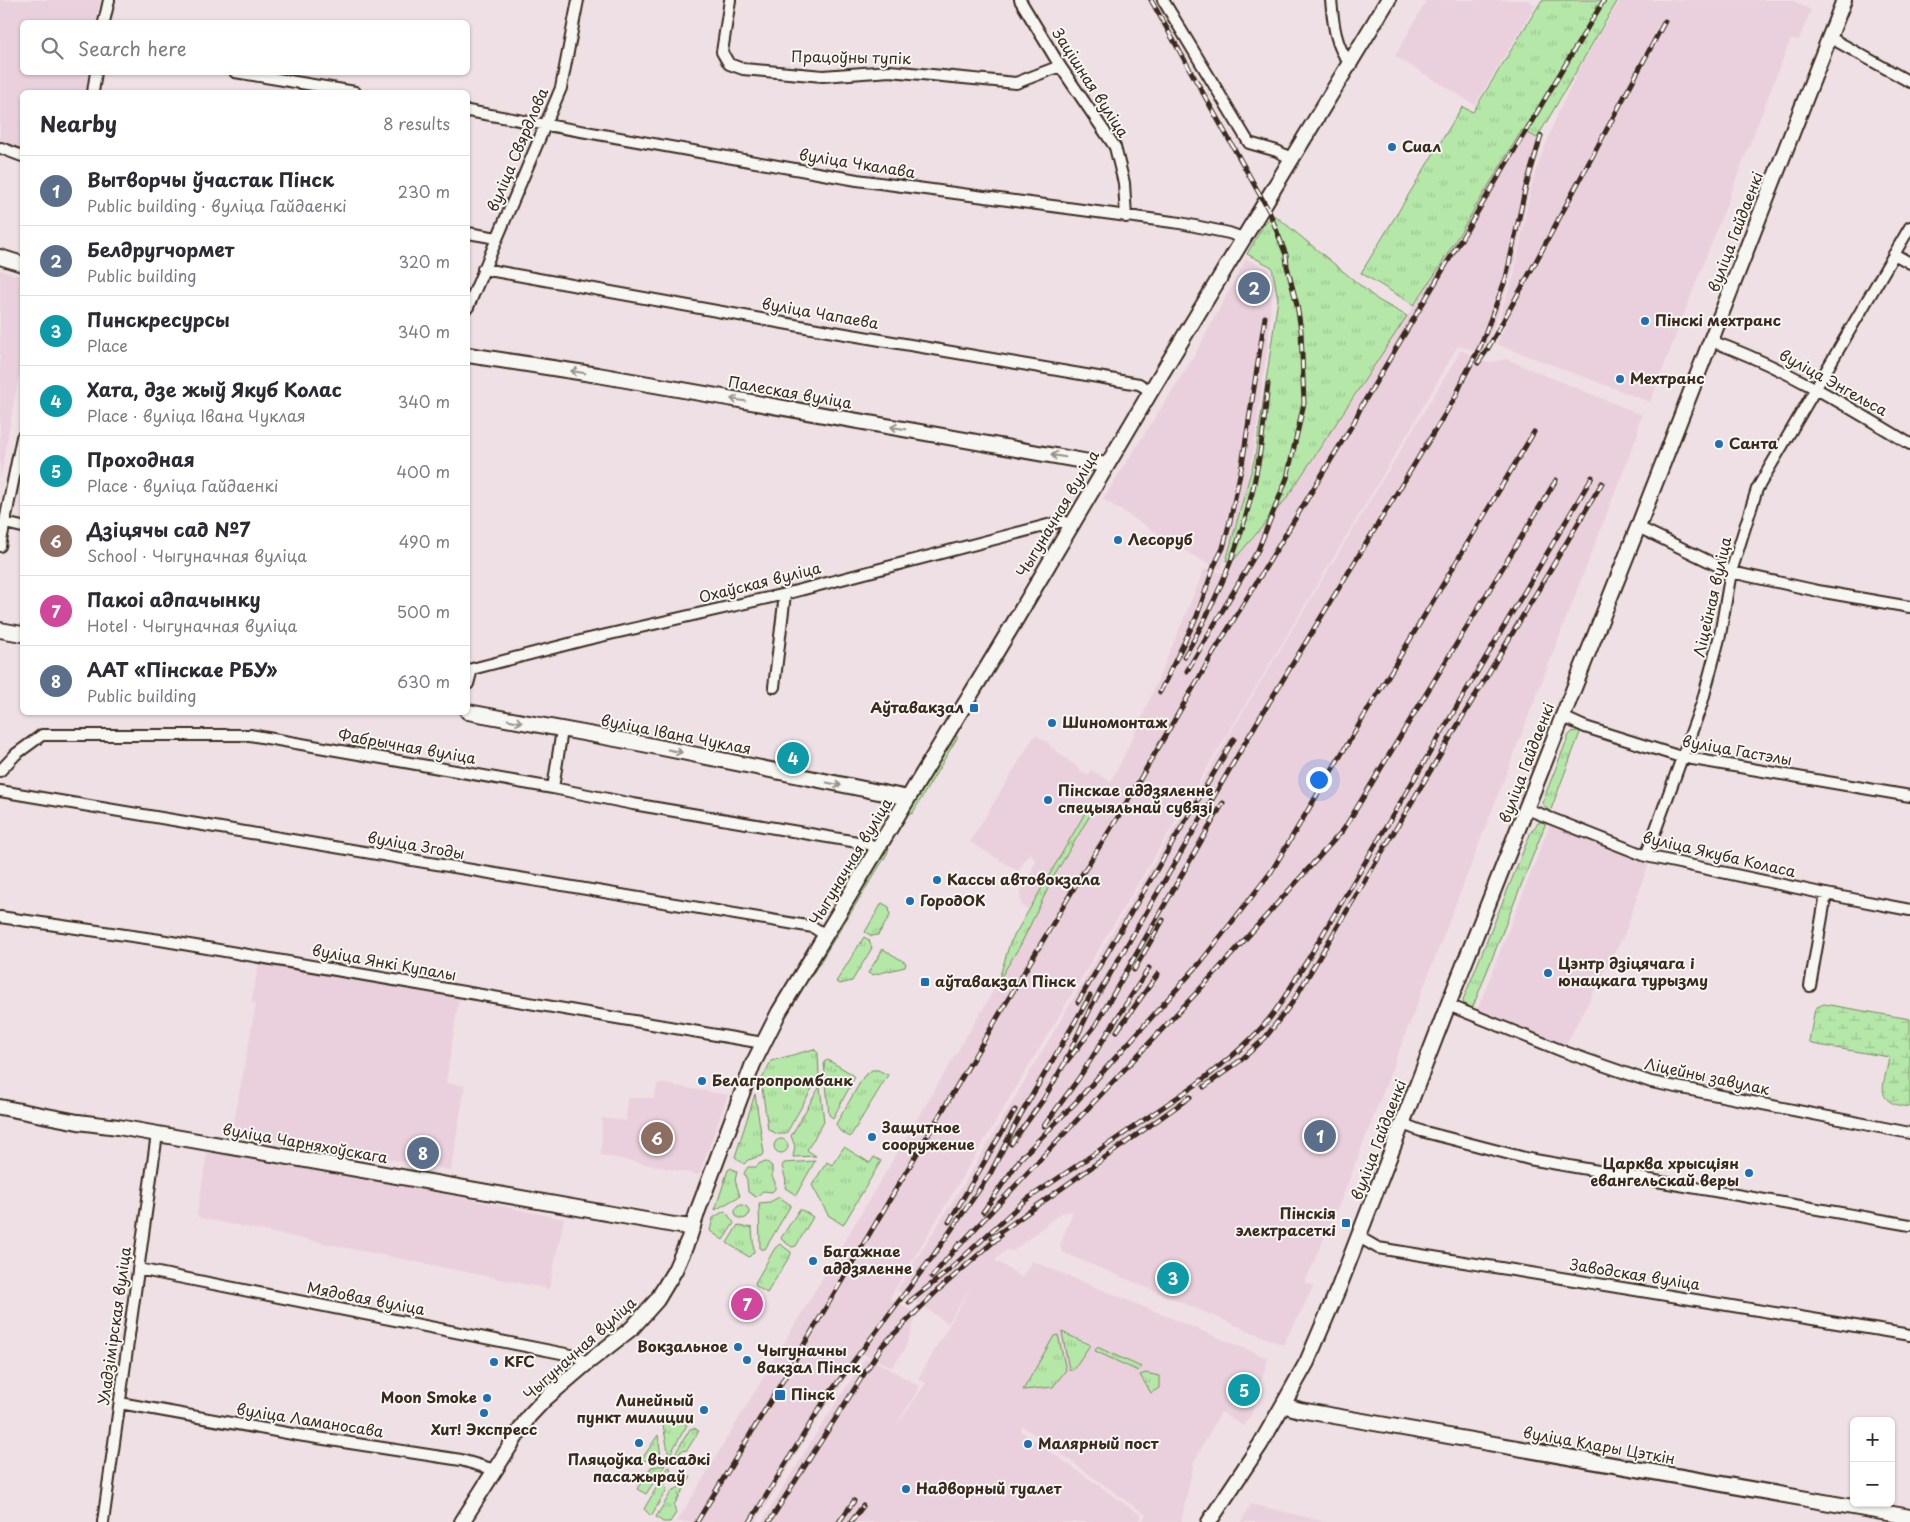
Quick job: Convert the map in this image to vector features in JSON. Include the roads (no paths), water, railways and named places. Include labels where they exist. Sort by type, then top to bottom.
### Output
[{"type":"street","points":[[104,20],[109,0]]},
{"type":"street","name":"вуліца Свярдлова","points":[[470,302],[561,88],[578,0]]},
{"type":"street","name":"Працоўны тупік","points":[[730,0],[722,52],[729,64],[743,69],[823,76],[890,71],[1016,83],[1060,66]]},
{"type":"street","name":"Зацішная вуліца","points":[[1020,0],[1060,66],[1115,147],[1124,184],[1126,217]]},
{"type":"street","points":[[1164,0],[1249,144],[1277,151],[1292,159]]},
{"type":"street","points":[[1331,0],[1338,44],[1344,56],[1350,62]]},
{"type":"street","name":"Чыгуначная вуліца","points":[[462,1522],[530,1416],[545,1399],[632,1328],[657,1300],[675,1270],[693,1227],[753,1064],[778,1012],[1012,626],[1070,524],[1388,0]]},
{"type":"street","name":"вуліца Гайдаенкі","points":[[1209,1522],[1260,1445],[1307,1362],[1359,1237],[1448,1005],[1527,809],[1844,0]]},
{"type":"street","points":[[1829,37],[1910,82]]},
{"type":"street","points":[[93,90],[96,75]]},
{"type":"street","points":[[253,75],[344,90]]},
{"type":"street","name":"вуліца Чкалава","points":[[470,111],[857,180],[1180,223],[1243,238]]},
{"type":"street","points":[[1,148],[20,155]]},
{"type":"street","name":"Ліцейная вуліца","points":[[1646,856],[1702,703],[1720,635],[1731,572],[1757,489],[1910,227]]},
{"type":"street","points":[[470,233],[496,238]]},
{"type":"street","points":[[1894,254],[1910,263]]},
{"type":"street","points":[[0,258],[20,263]]},
{"type":"street","name":"вуліца Чапаева","points":[[483,269],[1139,384],[1151,391]]},
{"type":"street","name":"вуліца Энгельса","points":[[1711,341],[1736,350],[1817,388],[1910,444]]},
{"type":"street","name":"Палеская вуліца","points":[[470,355],[598,375],[1106,466]]},
{"type":"street","points":[[0,546],[20,447]]},
{"type":"street","name":"Охаўская вуліца","points":[[470,676],[472,668],[785,594],[1063,521],[1070,524]]},
{"type":"street","points":[[5,523],[20,527]]},
{"type":"street","points":[[1638,527],[1731,572],[1818,591],[1910,607]]},
{"type":"street","points":[[774,688],[785,594]]},
{"type":"street","points":[[0,630],[20,634]]},
{"type":"street","name":"вуліца Івана Чуклая","points":[[470,712],[643,744],[908,798]]},
{"type":"street","name":"вуліца Гастэлы","points":[[1562,717],[1585,727],[1681,757],[1910,796]]},
{"type":"street","points":[[553,788],[562,730]]},
{"type":"street","name":"Фабрычная вуліца","points":[[0,771],[16,754],[42,735],[250,735],[553,788],[633,804],[870,844],[877,849]]},
{"type":"street","name":"вуліца Згоды","points":[[0,791],[813,928],[826,935]]},
{"type":"street","name":"вуліца Якуба Коласа","points":[[1527,809],[1646,856],[1910,910]]},
{"type":"street","points":[[1810,986],[1826,894]]},
{"type":"street","name":"вуліца Янкі Купалы","points":[[0,917],[160,940],[763,1043]]},
{"type":"street","name":"Ліцейны завулак","points":[[1448,1005],[1565,1052],[1651,1082],[1910,1132]]},
{"type":"street","name":"вуліца Чарняхоўскага","points":[[0,1107],[693,1227]]},
{"type":"street","points":[[1403,1124],[1421,1131],[1529,1159],[1910,1225]]},
{"type":"street","name":"Уладзімірская вуліца","points":[[103,1522],[157,1134]]},
{"type":"street","name":"Заводская вуліца","points":[[1359,1237],[1378,1248],[1910,1335]]},
{"type":"street","name":"Мядовая вуліца","points":[[138,1269],[576,1356],[587,1363]]},
{"type":"street","name":"вуліца Ламаносава","points":[[120,1403],[298,1435],[461,1460],[495,1470]]},
{"type":"street","name":"вуліца Клары Цэткін","points":[[1283,1405],[1300,1410],[1910,1517]]},
{"type":"railway","points":[[1151,0],[1269,211],[1286,255],[1301,330],[1304,403],[1287,478],[1258,550],[1187,671]]},
{"type":"railway","points":[[697,1522],[1604,0]]},
{"type":"railway","points":[[1478,363],[1527,278],[1665,21]]},
{"type":"railway","points":[[1063,1066],[1092,1005],[1259,719],[1456,396],[1480,347],[1506,278],[1525,190],[1541,136]]},
{"type":"railway","points":[[1160,692],[1197,616],[1214,566],[1223,548],[1242,465],[1265,317]]},
{"type":"railway","points":[[1184,657],[1209,612],[1239,539],[1253,489],[1260,454],[1268,384]]},
{"type":"railway","points":[[1020,1159],[1075,1103],[1200,963],[1271,872],[1534,432]]},
{"type":"railway","points":[[909,1302],[947,1272],[1023,1202],[1197,1084],[1241,1049],[1270,1018],[1307,961],[1592,477]]},
{"type":"railway","points":[[956,1249],[1215,973],[1344,829],[1556,480]]},
{"type":"railway","points":[[1204,1087],[1241,1060],[1265,1038],[1292,1003],[1602,483]]},
{"type":"railway","points":[[1078,1002],[1234,739]]},
{"type":"railway","points":[[1011,1144],[1043,1100],[1063,1066],[1095,1026],[1223,803]]},
{"type":"railway","points":[[1134,970],[1163,920]]},
{"type":"railway","points":[[1044,1126],[1079,1078],[1149,968]]},
{"type":"railway","points":[[1117,1031],[1158,974]]},
{"type":"railway","points":[[750,1522],[826,1398],[933,1256],[990,1174],[1020,1116],[1090,996]]},
{"type":"railway","points":[[992,1238],[1190,1097]]},
{"type":"railway","points":[[949,1222],[1015,1110]]},
{"type":"railway","points":[[983,1212],[1023,1155]]},
{"type":"railway","points":[[769,1522],[882,1346],[937,1291],[1000,1236]]},
{"type":"railway","points":[[932,1277],[959,1244]]},
{"type":"railway","points":[[839,1522],[854,1501]]},
{"type":"railway","points":[[851,1522],[863,1506]]},
{"type":"place","name":"Сиал","points":[[1392,147]]},
{"type":"place","name":"Белдругчормет","points":[[1254,288]]},
{"type":"place","name":"Пінскі мехтранс","points":[[1645,321]]},
{"type":"place","name":"Мехтранс","points":[[1620,379]]},
{"type":"place","name":"Санта","points":[[1719,444]]},
{"type":"place","name":"Лесоруб","points":[[1118,540]]},
{"type":"place","name":"Аўтавакзал","points":[[974,708]]},
{"type":"place","name":"Шиномонтаж","points":[[1052,723]]},
{"type":"place","name":"Хата, дзе жыў Якуб Колас","points":[[793,758]]},
{"type":"place","name":"Пінскае аддзяленне спецыяльнай сувязі","points":[[1048,800]]},
{"type":"place","name":"Кассы автовокзала","points":[[937,880]]},
{"type":"place","name":"ГородОК","points":[[910,901]]},
{"type":"place","name":"Цэнтр дзіцячага і юнацкага турызму","points":[[1548,973]]},
{"type":"place","name":"аўтавакзал Пінск","points":[[925,982]]},
{"type":"place","name":"Белагропромбанк","points":[[702,1081]]},
{"type":"place","name":"Вытворчы ўчастак Пінск","points":[[1320,1136]]},
{"type":"place","name":"Защитное сооружение","points":[[872,1137]]},
{"type":"place","name":"Дзіцячы сад №7","points":[[657,1138]]},
{"type":"place","name":"ААТ «Пінскае РБУ»","points":[[423,1153]]},
{"type":"place","name":"Царква хрысціян евангельскай веры","points":[[1749,1173]]},
{"type":"place","name":"Пінскія электрасеткі","points":[[1346,1223]]},
{"type":"place","name":"Багажнае аддзяленне","points":[[813,1261]]},
{"type":"place","name":"Пинскресурсы","points":[[1173,1278]]},
{"type":"place","name":"Пакоі адпачынку","points":[[747,1304]]},
{"type":"place","name":"Вокзальное","points":[[738,1347]]},
{"type":"place","name":"Чыгуначны вакзал Пінск","points":[[747,1360]]},
{"type":"place","name":"KFC","points":[[494,1362]]},
{"type":"place","name":"Проходная","points":[[1244,1390]]},
{"type":"place","name":"Пінск","points":[[780,1395]]},
{"type":"place","name":"Moon Smoke","points":[[487,1398]]},
{"type":"place","name":"Линейный пункт милиции","points":[[704,1410]]},
{"type":"place","name":"Хит! Экспресс","points":[[484,1413]]},
{"type":"place","name":"Пляцоўка высадкі пасажыраў","points":[[639,1443]]},
{"type":"place","name":"Малярный пост","points":[[1028,1444]]},
{"type":"place","name":"Надворный туалет","points":[[906,1489]]}]
